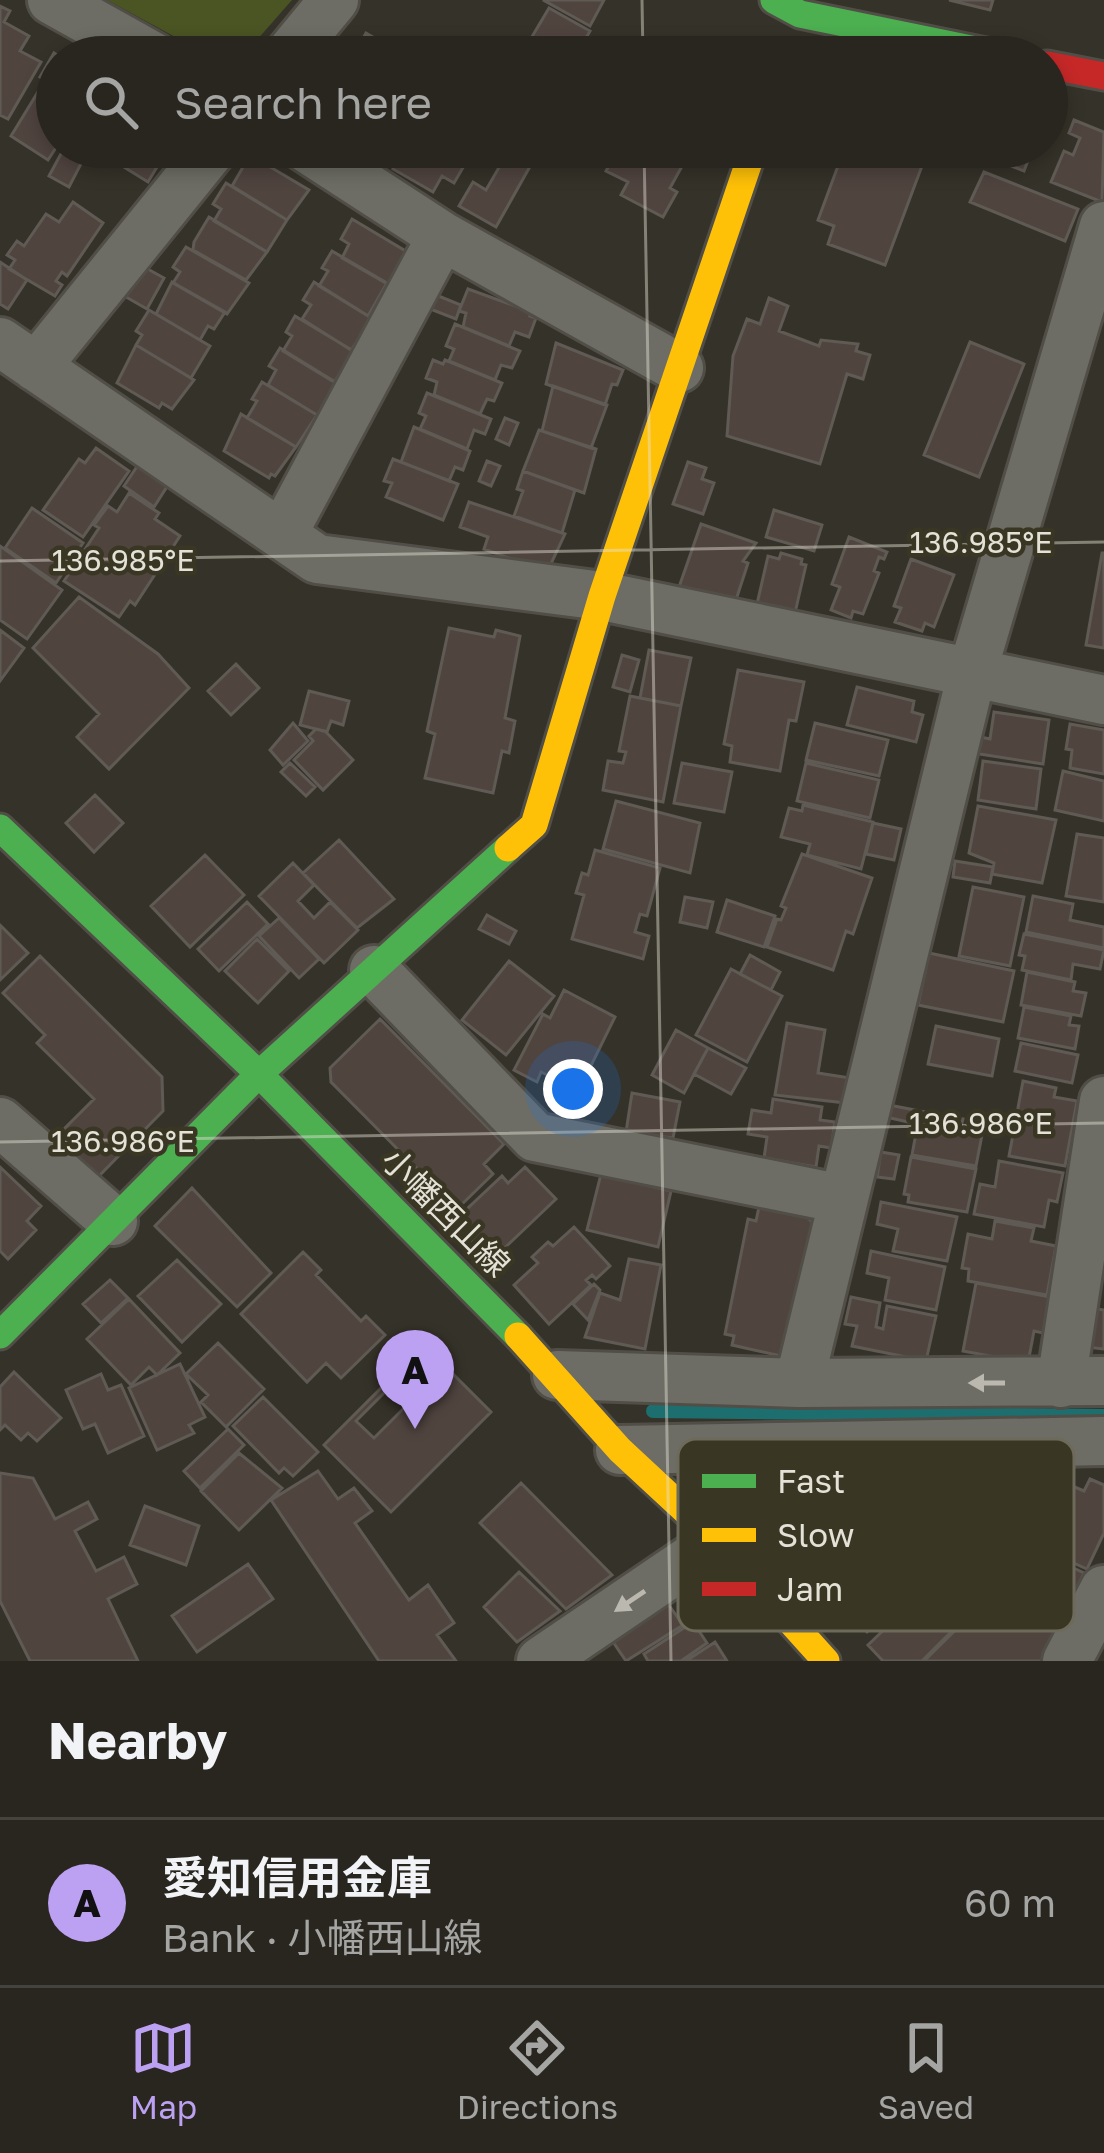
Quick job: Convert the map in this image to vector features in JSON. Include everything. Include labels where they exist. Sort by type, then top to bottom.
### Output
[{"type":"street","points":[[52,0],[116,36]]},
{"type":"street","points":[[304,36],[334,0]]},
{"type":"street","points":[[774,0],[798,16],[901,36]]},
{"type":"street","points":[[1068,68],[1104,76]]},
{"type":"street","points":[[194,168],[18,355],[316,559],[602,596],[1104,700]]},
{"type":"street","points":[[337,168],[442,236],[679,368]]},
{"type":"street","points":[[0,1335],[259,1074],[534,825],[602,596],[747,168]]},
{"type":"street","points":[[800,1383],[972,673],[1104,226]]},
{"type":"street","points":[[282,535],[442,236]]},
{"type":"street","name":"小幡西山線","points":[[0,828],[259,1074],[556,1375],[620,1450],[678,1504]]},
{"type":"street","points":[[374,970],[536,1137],[842,1199]]},
{"type":"street","points":[[556,1375],[800,1383],[1082,1382],[1104,1101]]},
{"type":"street","points":[[0,1122],[113,1221]]},
{"type":"street","points":[[1074,1442],[1104,1441]]},
{"type":"street","points":[[620,1450],[678,1449]]},
{"type":"street","points":[[541,1661],[678,1568]]},
{"type":"street","points":[[1067,1661],[1104,1590]]},
{"type":"street","name":"小幡西山線","points":[[799,1631],[826,1661]]},
{"type":"green space","points":[[107,0],[292,0],[260,36],[173,36]]},
{"type":"building","points":[[543,0],[604,0],[590,26]]},
{"type":"building","points":[[949,0],[993,0],[990,10]]},
{"type":"building","points":[[0,6],[10,11],[4,22],[29,36],[20,51],[36,59],[36,71],[8,119],[0,115]]},
{"type":"building","points":[[549,8],[590,31],[587,36],[532,36]]},
{"type":"building","points":[[36,95],[36,152],[11,136]]},
{"type":"building","points":[[1074,120],[1104,132],[1102,202],[1051,182],[1057,168],[1068,168],[1068,153],[1073,155],[1080,138],[1069,133]]},
{"type":"building","points":[[53,168],[79,168],[69,187],[49,176]]},
{"type":"building","points":[[125,168],[156,168],[148,182]]},
{"type":"building","points":[[242,168],[272,168],[309,190],[287,220],[232,186]]},
{"type":"building","points":[[463,168],[454,183],[442,176],[433,192],[393,169]]},
{"type":"building","points":[[499,168],[529,168],[496,227],[459,206],[473,182],[486,190]]},
{"type":"building","points":[[681,168],[670,188],[677,192],[663,217],[621,195],[628,182],[606,171]]},
{"type":"building","points":[[837,168],[921,168],[885,265],[828,244],[834,226],[818,220]]},
{"type":"building","points":[[984,172],[1078,209],[1065,241],[970,202]]},
{"type":"building","points":[[226,183],[287,220],[267,252],[214,221],[221,209],[213,204]]},
{"type":"building","points":[[73,202],[103,223],[67,276],[62,272],[56,281],[62,285],[55,296],[9,269],[15,260],[7,255],[17,241],[24,246],[46,214],[59,222]]},
{"type":"building","points":[[209,217],[267,252],[246,280],[193,250]]},
{"type":"building","points":[[352,219],[414,256],[391,286],[342,258],[349,244],[341,239]]},
{"type":"building","points":[[186,247],[249,283],[227,314],[173,283],[180,272],[173,267]]},
{"type":"building","points":[[332,251],[387,283],[368,316],[319,286]]},
{"type":"building","points":[[0,262],[27,280],[8,309],[0,304]]},
{"type":"building","points":[[135,262],[164,278],[147,309],[119,293]]},
{"type":"building","points":[[172,282],[225,312],[200,340],[156,314]]},
{"type":"building","points":[[314,282],[373,319],[351,350],[302,319],[311,305],[303,300]]},
{"type":"building","points":[[468,289],[532,312],[530,316],[536,318],[529,337],[515,332],[509,346],[463,327],[466,313],[459,311]]},
{"type":"building","points":[[436,295],[461,305],[456,319],[430,309]]},
{"type":"building","points":[[769,298],[788,306],[779,331],[819,346],[821,340],[858,344],[856,351],[870,355],[863,379],[847,374],[820,464],[727,436],[733,356],[747,319],[760,324]]},
{"type":"building","points":[[149,310],[210,346],[191,378],[136,345],[142,335],[136,331]]},
{"type":"building","points":[[295,316],[355,352],[334,382],[283,351],[292,336],[286,332]]},
{"type":"building","points":[[455,324],[520,351],[512,368],[501,365],[495,380],[449,361],[454,349],[446,346]]},
{"type":"building","points":[[970,342],[1024,364],[979,477],[924,455]]},
{"type":"building","points":[[556,343],[623,370],[605,405],[546,384]]},
{"type":"building","points":[[136,345],[194,380],[172,409],[162,403],[159,408],[117,383]]},
{"type":"building","points":[[280,348],[340,385],[317,415],[268,385],[276,370],[269,366]]},
{"type":"building","points":[[433,360],[443,364],[445,360],[502,383],[494,401],[487,399],[480,414],[434,395],[437,382],[426,378]]},
{"type":"building","points":[[262,382],[317,415],[296,447],[247,418]]},
{"type":"building","points":[[553,386],[607,405],[591,448],[542,431]]},
{"type":"building","points":[[427,393],[491,419],[485,434],[474,430],[467,449],[420,429],[426,416],[419,413]]},
{"type":"building","points":[[241,414],[296,447],[275,476],[269,478],[224,451]]},
{"type":"building","points":[[505,418],[518,423],[509,445],[496,439]]},
{"type":"building","points":[[414,427],[470,451],[463,470],[455,467],[449,481],[401,462]]},
{"type":"building","points":[[539,430],[596,449],[584,493],[523,471]]},
{"type":"building","points":[[96,448],[129,471],[83,537],[43,510],[79,459],[85,463]]},
{"type":"building","points":[[393,459],[458,484],[443,520],[386,497],[392,483],[384,481]]},
{"type":"building","points":[[487,461],[500,466],[491,486],[479,481]]},
{"type":"building","points":[[140,462],[170,482],[154,507],[124,486]]},
{"type":"building","points":[[688,462],[706,468],[702,479],[714,483],[703,514],[673,504]]},
{"type":"building","points":[[523,471],[575,490],[562,533],[514,516],[523,491],[517,489]]},
{"type":"building","points":[[129,493],[159,513],[155,519],[180,536],[135,605],[130,601],[119,617],[64,581],[108,506],[117,512]]},
{"type":"building","points":[[469,502],[565,534],[549,568],[541,570],[484,549],[488,537],[460,527]]},
{"type":"building","points":[[32,508],[83,543],[56,583],[5,548]]},
{"type":"building","points":[[774,510],[822,525],[814,551],[766,537]]},
{"type":"building","points":[[701,524],[756,543],[743,561],[748,563],[734,606],[679,587]]},
{"type":"building","points":[[849,537],[887,552],[884,559],[879,557],[874,571],[879,573],[863,614],[853,611],[851,618],[831,610],[840,587],[832,584]]},
{"type":"building","points":[[0,546],[62,590],[27,639],[0,620]]},
{"type":"building","points":[[781,553],[802,559],[801,564],[806,565],[795,613],[757,604],[768,556],[779,559]]},
{"type":"building","points":[[1104,553],[1104,648],[1086,645]]},
{"type":"building","points":[[911,559],[954,575],[934,627],[925,623],[922,631],[895,622],[901,608],[894,606]]},
{"type":"building","points":[[79,597],[158,654],[189,688],[109,769],[77,737],[99,714],[33,648]]},
{"type":"building","points":[[449,628],[494,637],[496,630],[520,636],[505,718],[515,721],[509,753],[502,751],[493,793],[425,778],[435,734],[427,731]]},
{"type":"building","points":[[0,630],[24,648],[0,681]]},
{"type":"building","points":[[649,650],[691,658],[681,706],[640,698]]},
{"type":"building","points":[[622,655],[639,660],[630,692],[613,687]]},
{"type":"building","points":[[236,664],[259,688],[231,715],[208,691]]},
{"type":"building","points":[[738,670],[804,682],[796,721],[789,720],[780,771],[730,762],[732,746],[724,744]]},
{"type":"building","points":[[857,687],[914,701],[912,712],[923,715],[916,742],[847,725]]},
{"type":"building","points":[[309,691],[349,701],[343,725],[331,721],[327,732],[300,725]]},
{"type":"building","points":[[630,696],[681,706],[663,802],[603,790],[608,761],[623,763],[626,752],[619,751]]},
{"type":"building","points":[[994,712],[1049,720],[1043,764],[973,753],[976,736],[990,739]]},
{"type":"building","points":[[293,723],[308,741],[283,765],[270,750]]},
{"type":"building","points":[[815,723],[888,740],[879,776],[806,760]]},
{"type":"building","points":[[1070,724],[1104,730],[1104,774],[1070,768],[1072,750],[1066,749]]},
{"type":"building","points":[[316,729],[325,731],[353,760],[323,790],[294,760],[313,741],[309,736]]},
{"type":"building","points":[[983,761],[1041,769],[1036,809],[978,800]]},
{"type":"building","points":[[290,763],[315,787],[306,796],[281,772]]},
{"type":"building","points":[[682,763],[732,772],[724,812],[674,803]]},
{"type":"building","points":[[806,763],[879,780],[870,818],[797,801]]},
{"type":"building","points":[[1063,771],[1104,781],[1104,821],[1055,810]]},
{"type":"building","points":[[95,795],[123,823],[94,852],[66,823]]},
{"type":"building","points":[[616,801],[700,823],[690,873],[603,849]]},
{"type":"building","points":[[803,805],[873,822],[861,869],[807,855],[810,844],[781,837],[789,808],[802,811]]},
{"type":"building","points":[[978,806],[1056,820],[1042,883],[992,874],[994,863],[969,853]]},
{"type":"building","points":[[873,823],[901,829],[894,860],[866,854]]},
{"type":"building","points":[[1077,834],[1104,838],[1104,902],[1066,896]]},
{"type":"building","points":[[339,840],[394,899],[357,928],[303,873]]},
{"type":"building","points":[[595,850],[660,868],[647,916],[640,914],[635,932],[649,936],[643,959],[572,939],[584,895],[576,893],[582,873],[588,875]]},
{"type":"building","points":[[802,854],[872,878],[853,934],[846,931],[833,970],[767,947],[786,908],[781,906]]},
{"type":"building","points":[[205,855],[244,895],[190,947],[151,906]]},
{"type":"building","points":[[955,861],[993,867],[990,883],[953,877]]},
{"type":"building","points":[[293,863],[314,885],[298,901],[314,918],[330,902],[358,930],[324,963],[259,896]]},
{"type":"building","points":[[973,887],[1024,897],[1010,966],[959,956]]},
{"type":"building","points":[[1033,896],[1073,904],[1070,920],[1104,927],[1104,948],[1026,932]]},
{"type":"building","points":[[685,897],[713,902],[707,928],[680,922]]},
{"type":"building","points":[[727,900],[775,916],[764,947],[717,932]]},
{"type":"building","points":[[247,902],[268,924],[219,971],[198,949]]},
{"type":"building","points":[[487,915],[516,931],[509,944],[479,929]]},
{"type":"building","points":[[279,918],[319,959],[299,978],[259,936]]},
{"type":"building","points":[[0,925],[28,953],[0,980]]},
{"type":"building","points":[[1024,934],[1104,950],[1100,969],[1073,964],[1071,980],[1022,970],[1025,956],[1019,955]]},
{"type":"building","points":[[257,939],[289,971],[258,1003],[225,971]]},
{"type":"building","points":[[929,953],[1014,971],[1003,1022],[918,1005]]},
{"type":"building","points":[[750,955],[780,972],[771,990],[740,974]]},
{"type":"building","points":[[40,956],[162,1077],[163,1111],[90,1185],[49,1144],[94,1099],[37,1043],[45,1035],[3,993]]},
{"type":"building","points":[[509,961],[554,996],[506,1055],[462,1020]]},
{"type":"building","points":[[731,969],[782,996],[747,1062],[696,1035]]},
{"type":"building","points":[[1027,972],[1075,982],[1073,991],[1086,993],[1081,1016],[1021,1005]]},
{"type":"building","points":[[564,990],[615,1017],[579,1090],[541,1072],[537,1082],[514,1070],[543,1014],[550,1018]]},
{"type":"building","points":[[1024,1007],[1071,1016],[1069,1025],[1079,1026],[1075,1049],[1018,1038]]},
{"type":"building","points":[[380,1019],[504,1144],[484,1164],[493,1174],[457,1209],[331,1082],[330,1068]]},
{"type":"building","points":[[787,1023],[825,1030],[818,1073],[850,1078],[846,1103],[775,1095]]},
{"type":"building","points":[[936,1026],[999,1039],[992,1076],[928,1064]]},
{"type":"building","points":[[676,1030],[708,1048],[684,1093],[652,1075]]},
{"type":"building","points":[[1021,1043],[1078,1055],[1072,1083],[1015,1071]]},
{"type":"building","points":[[708,1048],[746,1068],[731,1094],[694,1074]]},
{"type":"building","points":[[1023,1081],[1056,1088],[1054,1097],[1077,1101],[1065,1166],[1009,1156]]},
{"type":"building","points":[[568,1088],[584,1095],[569,1127],[554,1120]]},
{"type":"building","points":[[632,1093],[680,1102],[673,1138],[626,1132]]},
{"type":"building","points":[[773,1099],[822,1107],[820,1120],[835,1122],[831,1148],[819,1146],[816,1167],[764,1158],[767,1137],[748,1134],[752,1110],[771,1113]]},
{"type":"building","points":[[889,1105],[920,1111],[917,1124],[886,1117]]},
{"type":"building","points":[[920,1111],[963,1119],[960,1131],[982,1135],[976,1166],[912,1155]]},
{"type":"building","points":[[881,1152],[899,1155],[894,1179],[877,1177]]},
{"type":"building","points":[[911,1157],[976,1169],[967,1212],[908,1202],[909,1195],[904,1194]]},
{"type":"building","points":[[999,1161],[1063,1173],[1057,1202],[1049,1200],[1044,1227],[974,1214],[980,1184],[995,1187]]},
{"type":"building","points":[[0,1167],[41,1206],[27,1221],[36,1230],[8,1259],[0,1251]]},
{"type":"building","points":[[525,1167],[556,1199],[491,1261],[453,1222],[502,1176],[508,1183]]},
{"type":"building","points":[[601,1174],[671,1191],[658,1247],[587,1230]]},
{"type":"building","points":[[192,1188],[271,1273],[237,1307],[155,1226]]},
{"type":"building","points":[[881,1202],[957,1217],[947,1261],[893,1251],[898,1229],[877,1224]]},
{"type":"building","points":[[759,1207],[806,1215],[816,1227],[794,1347],[781,1356],[732,1345],[734,1336],[725,1334],[748,1219],[756,1221]]},
{"type":"building","points":[[995,1221],[1034,1228],[1031,1241],[1056,1246],[1047,1295],[968,1281],[969,1269],[962,1268],[968,1234],[992,1239]]},
{"type":"building","points":[[574,1227],[610,1266],[596,1279],[592,1275],[586,1280],[591,1285],[549,1324],[514,1285],[538,1263],[532,1257]]},
{"type":"building","points":[[871,1251],[945,1267],[936,1310],[885,1300],[889,1278],[867,1273]]},
{"type":"building","points":[[303,1252],[321,1270],[316,1275],[361,1321],[366,1316],[385,1335],[341,1378],[326,1363],[307,1382],[241,1314]]},
{"type":"building","points":[[629,1259],[661,1265],[645,1349],[585,1337],[600,1293],[620,1300]]},
{"type":"building","points":[[177,1260],[221,1304],[182,1342],[138,1296]]},
{"type":"building","points":[[110,1280],[128,1298],[101,1323],[83,1304]]},
{"type":"building","points":[[976,1283],[1050,1297],[1043,1333],[1034,1331],[1028,1363],[963,1351]]},
{"type":"building","points":[[594,1284],[600,1290],[588,1320],[573,1304]]},
{"type":"building","points":[[851,1297],[880,1303],[876,1327],[883,1329],[887,1306],[936,1316],[926,1361],[852,1346],[857,1326],[845,1324]]},
{"type":"building","points":[[129,1299],[180,1353],[157,1375],[149,1367],[131,1385],[87,1339]]},
{"type":"building","points":[[1091,1308],[1104,1310],[1104,1349],[1086,1347]]},
{"type":"building","points":[[218,1343],[264,1389],[226,1427],[201,1402],[208,1395],[186,1374]]},
{"type":"building","points":[[424,1345],[491,1412],[391,1512],[324,1445]],"holes":[[[400,1377],[418,1394],[374,1438],[356,1421]]]},
{"type":"building","points":[[180,1364],[205,1417],[189,1425],[194,1433],[157,1450],[129,1388]]},
{"type":"building","points":[[14,1372],[61,1418],[37,1441],[28,1433],[21,1440],[5,1425],[0,1430],[0,1387]]},
{"type":"building","points":[[101,1374],[108,1390],[121,1385],[144,1436],[108,1453],[95,1424],[83,1429],[66,1390]]},
{"type":"building","points":[[263,1397],[318,1452],[293,1476],[284,1468],[279,1473],[233,1426]]},
{"type":"building","points":[[228,1429],[244,1445],[200,1488],[184,1471]]},
{"type":"building","points":[[239,1453],[282,1488],[239,1530],[201,1491]]},
{"type":"building","points":[[318,1471],[338,1499],[354,1488],[372,1511],[355,1523],[409,1600],[428,1585],[454,1623],[437,1635],[456,1661],[379,1661],[271,1500]]},
{"type":"building","points":[[0,1473],[33,1478],[55,1519],[88,1502],[97,1519],[75,1531],[96,1571],[124,1557],[137,1584],[108,1599],[138,1661],[30,1661],[0,1601]]},
{"type":"building","points":[[1090,1479],[1104,1485],[1104,1533],[1087,1569],[1074,1563],[1074,1487],[1084,1491]]},
{"type":"building","points":[[521,1483],[612,1575],[566,1609],[480,1523]]},
{"type":"building","points":[[145,1506],[199,1526],[186,1565],[130,1545]]},
{"type":"building","points":[[248,1564],[273,1599],[197,1652],[172,1616]]},
{"type":"building","points":[[1074,1568],[1084,1573],[1076,1589],[1082,1592],[1074,1609]]},
{"type":"building","points":[[519,1572],[560,1611],[517,1642],[484,1607]]},
{"type":"building","points":[[666,1601],[678,1618],[678,1628],[626,1661],[611,1639]]},
{"type":"building","points":[[679,1631],[699,1631],[707,1643],[681,1661],[648,1661],[644,1654]]},
{"type":"building","points":[[883,1631],[952,1631],[922,1661],[883,1661],[868,1645]]},
{"type":"building","points":[[954,1631],[1055,1631],[1064,1635],[1052,1661],[924,1661]]},
{"type":"building","points":[[715,1642],[727,1661],[686,1661]]},
{"type":"waterway","points":[[653,1411],[1104,1416]]},
{"type":"traffic: fast","points":[[774,0],[800,14],[907,36]]},
{"type":"traffic: fast","points":[[0,828],[259,1074],[518,1336]]},
{"type":"traffic: fast","points":[[0,1335],[259,1074],[508,848]]},
{"type":"traffic: slow","points":[[508,848],[534,825],[602,596],[747,168]]},
{"type":"traffic: slow","points":[[518,1336],[620,1450],[678,1504]]},
{"type":"traffic: slow","points":[[799,1631],[826,1661]]},
{"type":"traffic: jam","points":[[1068,69],[1104,76]]},
{"type":"place","name":"愛知信用金庫","points":[[415,1429]]}]
